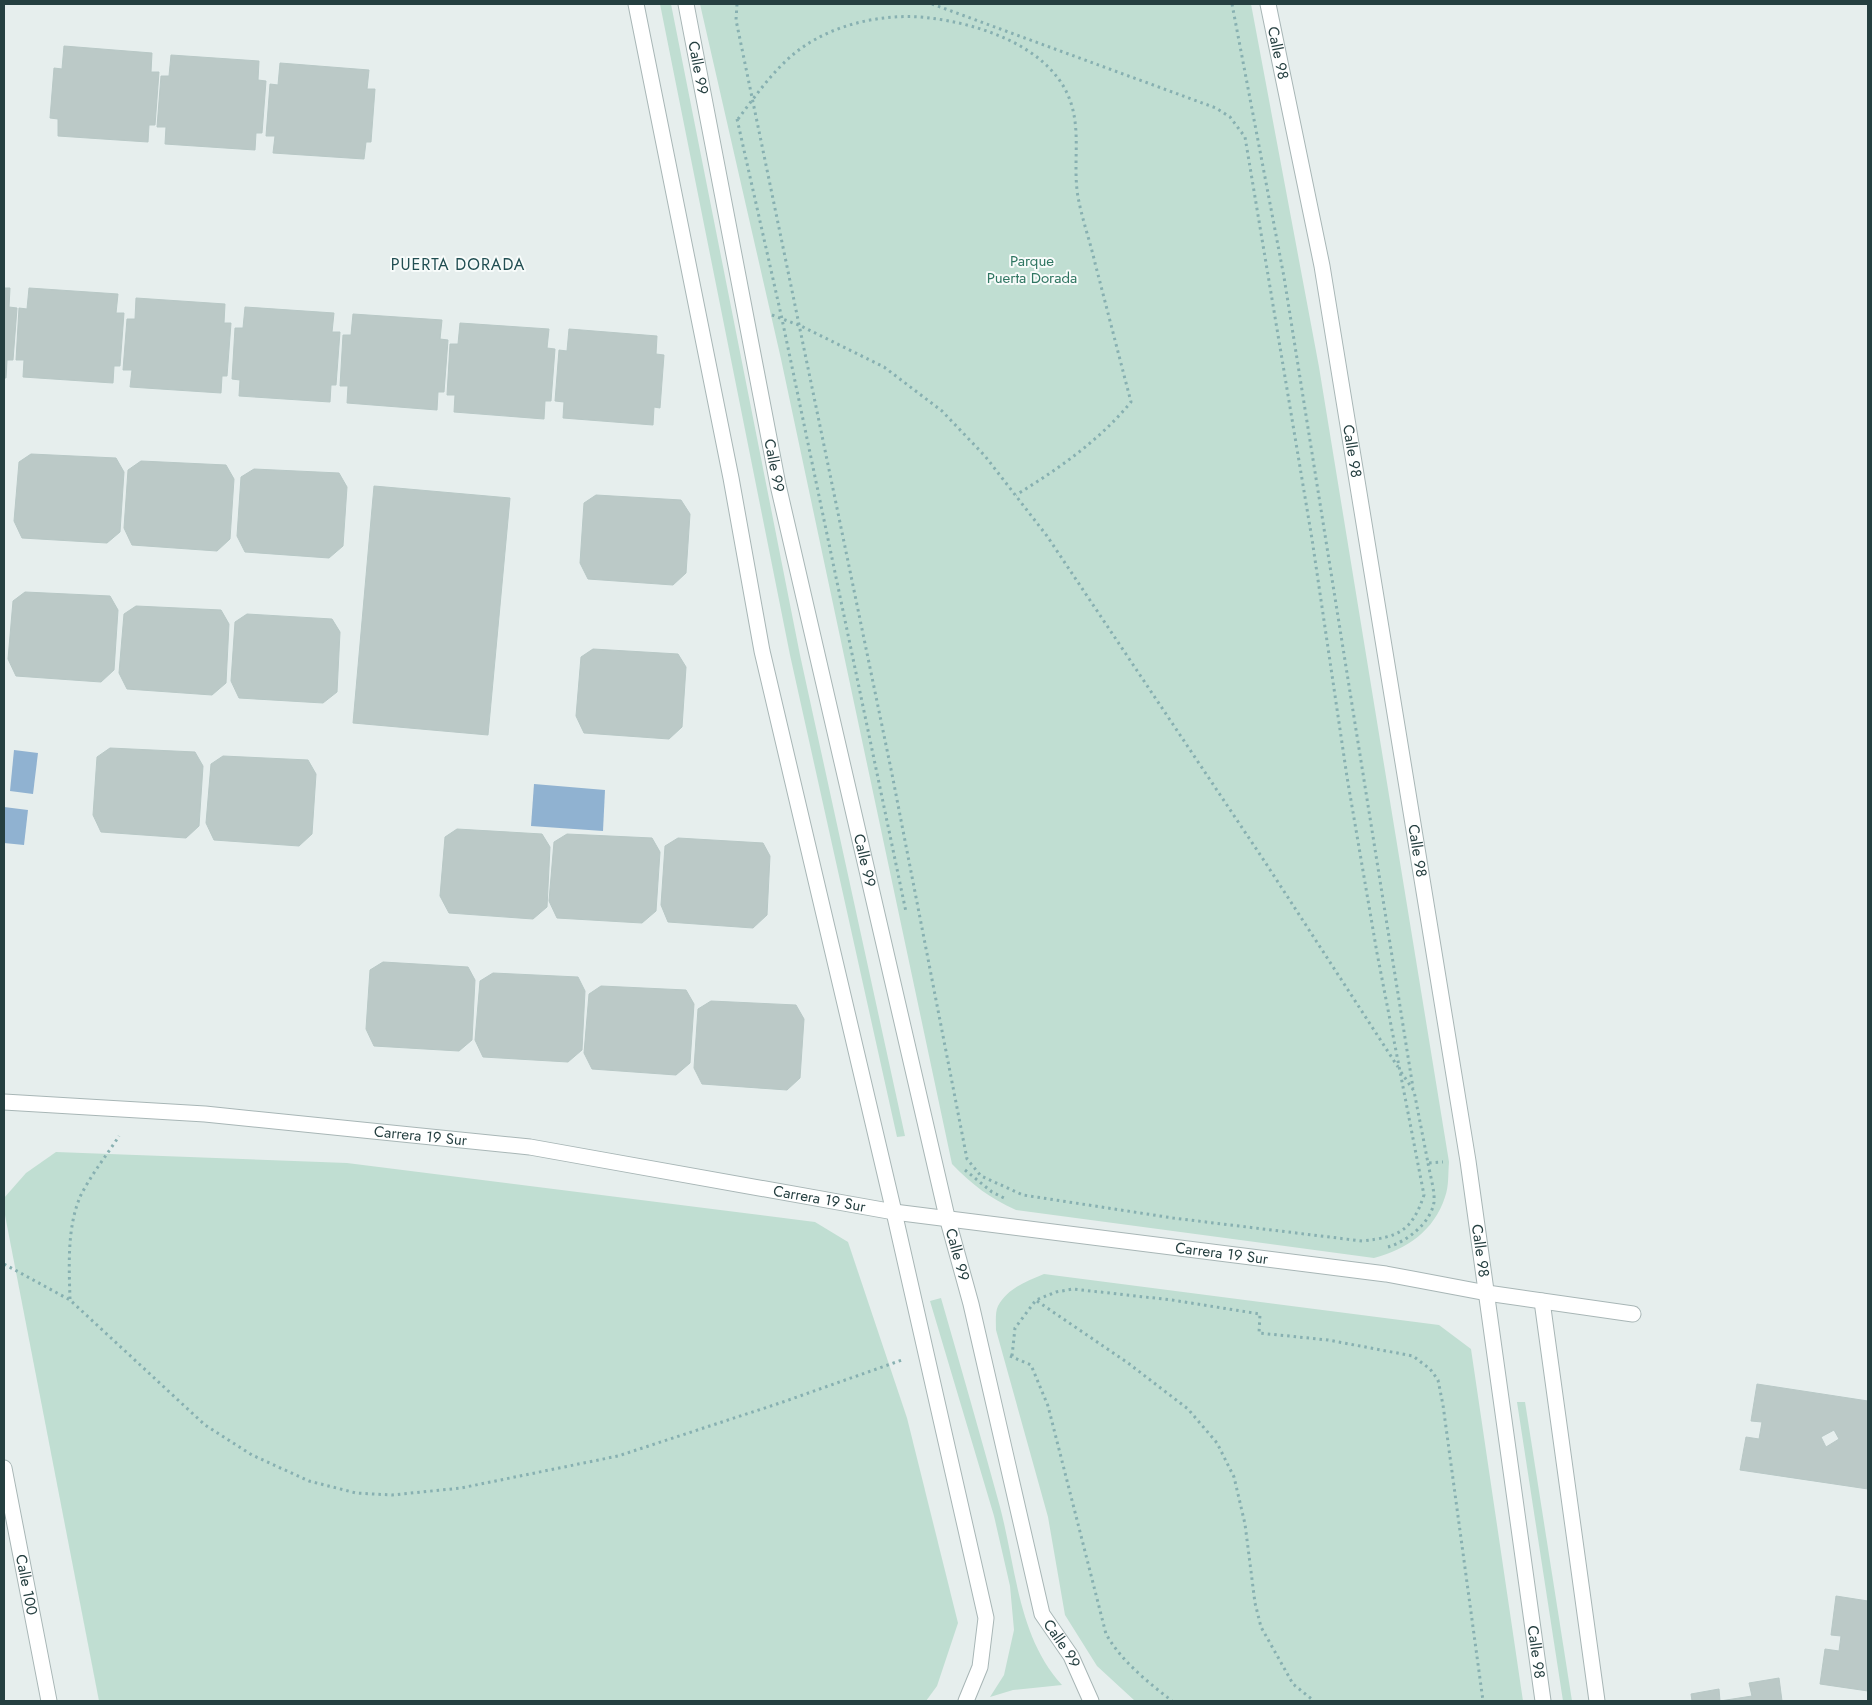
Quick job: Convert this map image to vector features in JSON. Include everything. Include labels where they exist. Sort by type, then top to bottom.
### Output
[{"type":"street","points":[[636,4],[731,478],[762,651],[894,1212],[924,1353],[986,1618],[980,1667],[966,1701]]},
{"type":"street","name":"Calle 99","points":[[686,4],[778,485],[947,1217],[971,1304],[1042,1614],[1071,1656],[1091,1701]]},
{"type":"street","name":"Calle 98","points":[[1268,4],[1322,266],[1468,1161],[1543,1701]]},
{"type":"street","name":"Carrera 19 Sur","points":[[4,1102],[205,1114],[530,1147],[894,1212],[947,1217],[1386,1274],[1486,1294],[1633,1314]]},
{"type":"street","points":[[1542,1301],[1597,1701]]},
{"type":"street","name":"Calle 100","points":[[4,1468],[48,1701]]},
{"type":"path","points":[[737,4],[736,20],[801,326],[892,774],[967,1159],[981,1176],[1023,1195],[1173,1218],[1362,1241],[1385,1238],[1402,1230],[1417,1216],[1424,1195],[1377,953],[1347,777],[1310,529],[1245,137],[1230,117],[1216,108],[932,4]]},
{"type":"path","points":[[1232,4],[1284,277],[1414,1091],[1434,1202],[1429,1214],[1416,1232],[1397,1245],[1379,1249]]},
{"type":"path","points":[[737,120],[774,72],[816,39],[849,25],[906,17],[929,18],[966,25],[1006,39],[1034,55],[1056,75],[1068,94],[1078,137],[1078,196],[1131,402],[1116,421],[1082,451],[1016,495]]},
{"type":"path","points":[[735,110],[782,319],[907,918]]},
{"type":"path","points":[[743,304],[801,326],[884,367],[942,411],[985,456],[1058,553],[1263,859],[1414,1091]]},
{"type":"path","points":[[70,1300],[69,1268],[73,1220],[80,1196],[136,1110]]},
{"type":"path","points":[[1428,1163],[1468,1161]]},
{"type":"path","points":[[958,1164],[992,1192],[1009,1200]]},
{"type":"path","points":[[4,1264],[70,1300],[205,1425],[252,1455],[309,1480],[356,1493],[392,1495],[460,1488],[618,1456],[924,1353]]},
{"type":"path","points":[[1172,1701],[1140,1675],[1113,1646],[1106,1634],[1048,1406],[1031,1365],[1012,1356],[1015,1328],[1036,1300],[1056,1292],[1073,1289],[1172,1300],[1260,1314],[1259,1333],[1328,1340],[1413,1356],[1430,1369],[1438,1380],[1443,1405],[1484,1701]]},
{"type":"path","points":[[1036,1300],[1128,1363],[1188,1409],[1217,1443],[1234,1478],[1245,1524],[1255,1603],[1261,1626],[1293,1684],[1314,1701]]},
{"type":"green space","points":[[660,4],[671,4],[800,655],[905,1136],[897,1137],[790,655]]},
{"type":"green space","name":"Parque Puerta Dorada","points":[[700,4],[1251,4],[1319,367],[1449,1162],[1447,1189],[1440,1209],[1426,1229],[1408,1244],[1374,1258],[1016,1210],[982,1190],[952,1164],[781,359]]},
{"type":"green space","points":[[56,1152],[347,1163],[815,1222],[848,1242],[907,1418],[958,1623],[937,1686],[926,1701],[99,1701],[4,1210],[4,1198],[26,1173]]},
{"type":"green space","points":[[1044,1274],[1439,1325],[1471,1349],[1523,1701],[1135,1701],[1097,1666],[1065,1615],[1048,1517],[996,1330],[996,1311],[1007,1294],[1018,1286]]},
{"type":"green space","points":[[941,1298],[1000,1507],[1020,1600],[1027,1623],[1047,1666],[1062,1685],[1013,1690],[990,1697],[1004,1675],[1014,1630],[1010,1586],[994,1516],[930,1301]]},
{"type":"green space","points":[[1517,1402],[1525,1402],[1572,1701],[1563,1701]]},
{"type":"water","points":[[14,750],[38,753],[33,794],[10,791]]},
{"type":"water","points":[[534,784],[605,790],[603,831],[531,826]]},
{"type":"water","points":[[4,807],[28,810],[24,845],[4,843]]},
{"type":"building","points":[[64,46],[152,53],[151,72],[159,72],[155,125],[149,125],[148,142],[58,136],[58,119],[50,118],[54,68],[62,69]]},
{"type":"building","points":[[171,55],[259,61],[258,80],[266,81],[262,133],[256,133],[255,150],[165,144],[166,127],[157,127],[161,76],[169,76]]},
{"type":"building","points":[[280,63],[369,70],[367,89],[375,89],[371,142],[366,142],[364,159],[273,153],[275,136],[266,136],[270,84],[278,85]]},
{"type":"building","points":[[4,288],[10,288],[9,307],[17,308],[13,360],[7,360],[6,378],[4,378]]},
{"type":"building","points":[[29,288],[118,294],[116,313],[124,313],[120,366],[114,366],[113,383],[23,377],[24,360],[16,360],[19,308],[27,309]]},
{"type":"building","points":[[136,298],[225,304],[224,323],[231,323],[227,376],[222,376],[221,393],[130,387],[132,370],[123,370],[127,319],[135,319]]},
{"type":"building","points":[[245,307],[334,313],[332,332],[340,332],[336,385],[331,385],[330,402],[239,396],[240,380],[232,379],[235,328],[243,328]]},
{"type":"building","points":[[353,314],[442,320],[440,339],[448,340],[444,392],[438,392],[437,410],[347,403],[348,386],[340,386],[343,335],[351,335]]},
{"type":"building","points":[[460,323],[549,329],[547,348],[555,349],[551,401],[545,401],[544,419],[454,412],[455,395],[447,395],[450,344],[458,344]]},
{"type":"building","points":[[569,329],[657,336],[656,354],[664,355],[660,408],[654,407],[653,425],[563,418],[564,402],[555,401],[559,350],[567,351]]},
{"type":"building","points":[[31,454],[116,458],[124,472],[120,532],[107,543],[22,538],[14,521],[19,462]]},
{"type":"building","points":[[141,461],[226,465],[234,479],[230,539],[217,551],[132,545],[124,528],[128,470]]},
{"type":"building","points":[[254,469],[339,473],[347,487],[343,546],[329,558],[245,552],[237,536],[241,477]]},
{"type":"building","points":[[374,486],[510,498],[488,735],[353,723]]},
{"type":"building","points":[[596,495],[681,500],[690,514],[686,573],[673,585],[588,579],[580,563],[584,503]]},
{"type":"building","points":[[25,592],[110,596],[118,610],[114,670],[101,682],[16,676],[8,659],[13,601]]},
{"type":"building","points":[[136,606],[221,610],[229,624],[226,683],[212,695],[127,689],[119,673],[124,614]]},
{"type":"building","points":[[247,614],[332,619],[340,632],[337,692],[323,703],[239,698],[231,681],[235,622]]},
{"type":"building","points":[[593,649],[678,654],[686,667],[682,727],[669,739],[584,733],[576,716],[581,657]]},
{"type":"building","points":[[110,748],[195,752],[203,766],[199,826],[186,838],[101,832],[93,815],[97,757]]},
{"type":"building","points":[[223,756],[308,760],[316,774],[312,834],[299,846],[214,840],[206,823],[211,764]]},
{"type":"building","points":[[457,829],[542,834],[550,847],[547,907],[533,919],[449,913],[440,896],[445,837]]},
{"type":"building","points":[[567,834],[652,838],[660,852],[656,911],[642,923],[557,918],[549,901],[554,842]]},
{"type":"building","points":[[678,838],[763,843],[770,856],[767,915],[753,928],[668,922],[661,905],[665,846]]},
{"type":"building","points":[[383,962],[468,967],[475,980],[472,1040],[459,1051],[374,1046],[366,1029],[370,970]]},
{"type":"building","points":[[493,973],[578,977],[585,991],[582,1050],[568,1062],[483,1057],[475,1040],[480,981]]},
{"type":"building","points":[[601,986],[686,990],[694,1004],[690,1063],[676,1075],[592,1069],[584,1053],[589,994]]},
{"type":"building","points":[[711,1001],[796,1005],[804,1019],[800,1078],[787,1090],[702,1084],[694,1068],[698,1009]]},
{"type":"building","points":[[1757,1384],[1868,1401],[1868,1489],[1740,1470],[1746,1437],[1759,1439],[1762,1422],[1751,1421]],"holes":[[[1834,1430],[1839,1439],[1826,1447],[1821,1437]]]},
{"type":"building","points":[[1836,1596],[1868,1601],[1868,1691],[1820,1684],[1825,1649],[1839,1651],[1841,1636],[1831,1635]]},
{"type":"building","points":[[1779,1678],[1782,1701],[1720,1701],[1752,1696],[1749,1683]]},
{"type":"building","points":[[1719,1689],[1720,1701],[1692,1701],[1691,1694]]},
{"type":"district","name":"PUERTA DORADA","points":[[458,264]]}]
